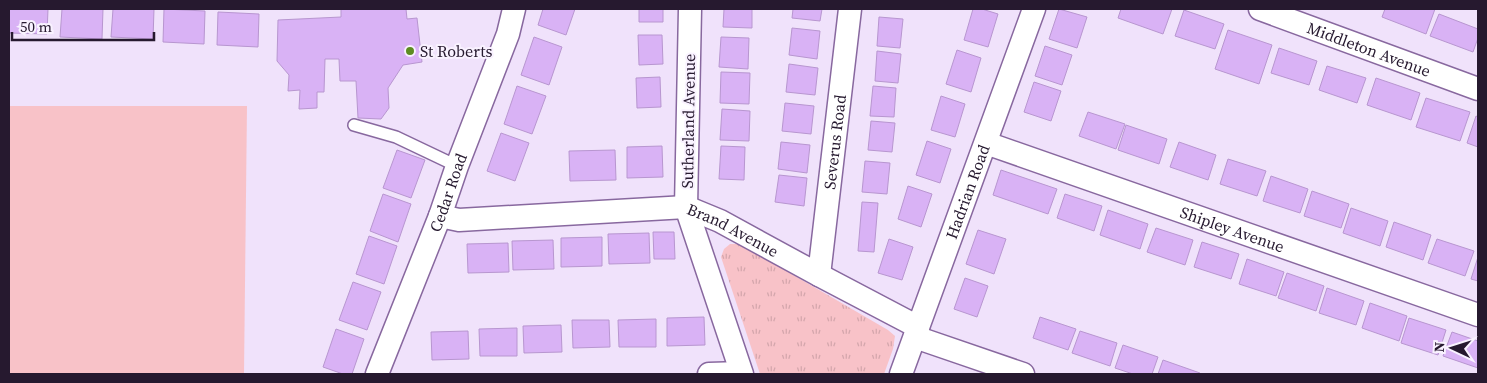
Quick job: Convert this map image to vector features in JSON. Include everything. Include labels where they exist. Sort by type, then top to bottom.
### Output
[{"type":"street","name":"Cedar Road","points":[[377,374],[440,216],[457,166],[508,34],[514,9]]},
{"type":"street","name":"Sutherland Avenue","points":[[690,9],[686,207],[742,373]]},
{"type":"street","name":"Severus Road","points":[[819,275],[850,9]]},
{"type":"street","name":"Hadrian Road","points":[[901,374],[1034,9]]},
{"type":"street","name":"Middleton Avenue","points":[[1260,9],[1478,89]]},
{"type":"street","name":"Shipley Avenue","points":[[986,143],[1478,315]]},
{"type":"street","name":"Brand Avenue","points":[[440,216],[459,220],[686,207],[720,221],[819,275],[917,332],[1024,374]]},
{"type":"street","points":[[709,374],[742,373]]},
{"type":"lane","points":[[354,125],[396,137],[457,166]]},
{"type":"green space","points":[[9,106],[247,106],[244,374],[9,374]]},
{"type":"green space","points":[[730,244],[740,244],[888,330],[895,336],[893,349],[884,374],[760,374],[721,257],[724,249]]},
{"type":"building","points":[[9,9],[48,9],[47,34],[9,33]]},
{"type":"building","points":[[62,9],[103,9],[102,39],[60,37]]},
{"type":"building","points":[[113,9],[154,9],[153,39],[111,37]]},
{"type":"building","points":[[164,9],[205,11],[204,44],[163,42]]},
{"type":"building","points":[[341,9],[406,9],[407,19],[417,18],[422,62],[403,65],[388,88],[389,108],[381,119],[358,118],[356,81],[340,81],[339,59],[325,59],[324,92],[317,92],[317,108],[299,109],[300,90],[288,91],[289,75],[277,61],[278,20],[341,17]]},
{"type":"building","points":[[543,9],[575,9],[566,35],[538,25]]},
{"type":"building","points":[[639,9],[663,9],[663,22],[639,22]]},
{"type":"building","points":[[724,9],[752,9],[752,28],[723,27]]},
{"type":"building","points":[[793,9],[822,9],[820,21],[792,18]]},
{"type":"building","points":[[973,9],[982,9],[998,14],[988,47],[964,40]]},
{"type":"building","points":[[1059,9],[1087,17],[1077,48],[1049,39]]},
{"type":"building","points":[[1121,9],[1172,9],[1163,34],[1118,18]]},
{"type":"building","points":[[1385,9],[1435,9],[1426,34],[1382,17]]},
{"type":"building","points":[[1184,10],[1224,24],[1215,49],[1175,36]]},
{"type":"building","points":[[218,12],[259,14],[258,47],[217,45]]},
{"type":"building","points":[[1439,14],[1478,29],[1478,38],[1473,52],[1430,36]]},
{"type":"building","points":[[879,17],[903,19],[900,48],[877,46]]},
{"type":"building","points":[[792,28],[820,31],[817,59],[789,55]]},
{"type":"building","points":[[1228,30],[1272,45],[1259,84],[1215,69]]},
{"type":"building","points":[[638,35],[662,35],[663,64],[639,65]]},
{"type":"building","points":[[534,37],[562,47],[549,85],[521,75]]},
{"type":"building","points":[[721,37],[749,38],[748,69],[719,67]]},
{"type":"building","points":[[1045,46],[1072,55],[1062,85],[1035,76]]},
{"type":"building","points":[[1279,48],[1317,61],[1309,85],[1271,73]]},
{"type":"building","points":[[957,50],[981,58],[971,92],[946,84]]},
{"type":"building","points":[[877,51],[901,54],[898,83],[875,81]]},
{"type":"building","points":[[789,64],[818,68],[815,95],[786,92]]},
{"type":"building","points":[[1327,66],[1366,78],[1357,103],[1319,90]]},
{"type":"building","points":[[721,72],[750,73],[749,104],[720,103]]},
{"type":"building","points":[[660,77],[661,107],[637,108],[636,78]]},
{"type":"building","points":[[1376,78],[1420,93],[1411,120],[1367,105]]},
{"type":"building","points":[[1034,82],[1061,91],[1051,121],[1024,112]]},
{"type":"building","points":[[517,86],[546,96],[532,134],[504,124]]},
{"type":"building","points":[[873,86],[896,88],[894,117],[870,116]]},
{"type":"building","points":[[941,96],[965,104],[955,137],[931,130]]},
{"type":"building","points":[[1426,98],[1470,112],[1460,141],[1416,127]]},
{"type":"building","points":[[785,103],[814,106],[811,134],[782,131]]},
{"type":"building","points":[[722,109],[750,111],[749,141],[720,140]]},
{"type":"building","points":[[1088,112],[1125,124],[1116,149],[1079,136]]},
{"type":"building","points":[[1476,116],[1478,117],[1478,147],[1467,143]]},
{"type":"building","points":[[871,121],[895,123],[892,152],[868,150]]},
{"type":"building","points":[[1126,125],[1167,139],[1159,164],[1118,150]]},
{"type":"building","points":[[501,133],[529,143],[515,181],[487,171]]},
{"type":"building","points":[[927,141],[951,149],[940,183],[916,175]]},
{"type":"building","points":[[781,142],[810,145],[807,173],[778,169]]},
{"type":"building","points":[[1179,142],[1216,155],[1208,180],[1170,167]]},
{"type":"building","points":[[662,146],[663,177],[627,178],[627,147]]},
{"type":"building","points":[[721,146],[745,147],[744,180],[719,179]]},
{"type":"building","points":[[397,150],[425,160],[411,198],[383,188]]},
{"type":"building","points":[[615,150],[616,180],[570,181],[569,151]]},
{"type":"building","points":[[1228,159],[1266,171],[1257,196],[1220,184]]},
{"type":"building","points":[[865,161],[890,163],[887,194],[862,192]]},
{"type":"building","points":[[1001,170],[1057,189],[1048,214],[993,195]]},
{"type":"building","points":[[779,175],[807,178],[804,206],[775,202]]},
{"type":"building","points":[[1271,176],[1308,189],[1300,213],[1263,201]]},
{"type":"building","points":[[908,186],[932,194],[921,227],[898,219]]},
{"type":"building","points":[[1312,191],[1349,204],[1341,228],[1304,216]]},
{"type":"building","points":[[383,194],[411,204],[398,242],[370,231]]},
{"type":"building","points":[[1065,194],[1102,206],[1094,231],[1057,218]]},
{"type":"building","points":[[862,202],[878,203],[874,252],[858,251]]},
{"type":"building","points":[[1351,208],[1388,221],[1380,246],[1343,233]]},
{"type":"building","points":[[1108,210],[1148,224],[1140,249],[1100,235]]},
{"type":"building","points":[[1394,222],[1431,235],[1423,260],[1386,247]]},
{"type":"building","points":[[1156,228],[1193,240],[1185,265],[1147,252]]},
{"type":"building","points":[[978,230],[1006,239],[994,274],[966,264]]},
{"type":"building","points":[[653,232],[674,232],[675,259],[654,259]]},
{"type":"building","points":[[649,233],[650,263],[609,264],[608,234]]},
{"type":"building","points":[[369,236],[397,246],[384,284],[356,274]]},
{"type":"building","points":[[602,237],[602,266],[561,267],[561,238]]},
{"type":"building","points":[[889,239],[913,247],[902,280],[878,273]]},
{"type":"building","points":[[1437,239],[1474,251],[1465,276],[1428,263]]},
{"type":"building","points":[[553,240],[554,269],[513,270],[512,241]]},
{"type":"building","points":[[1202,242],[1239,254],[1231,279],[1194,267]]},
{"type":"building","points":[[508,243],[509,272],[468,273],[467,244]]},
{"type":"building","points":[[1478,257],[1478,281],[1471,279]]},
{"type":"building","points":[[1247,259],[1284,272],[1276,296],[1239,284]]},
{"type":"building","points":[[1287,273],[1324,286],[1316,311],[1278,298]]},
{"type":"building","points":[[965,278],[988,286],[977,317],[954,309]]},
{"type":"building","points":[[353,282],[381,292],[367,330],[339,320]]},
{"type":"building","points":[[1327,288],[1364,301],[1356,325],[1319,313]]},
{"type":"building","points":[[1370,303],[1407,316],[1399,341],[1362,328]]},
{"type":"building","points":[[704,317],[705,345],[667,346],[667,318]]},
{"type":"building","points":[[1040,317],[1076,329],[1068,350],[1033,338]]},
{"type":"building","points":[[1409,318],[1446,330],[1438,355],[1401,343]]},
{"type":"building","points":[[656,319],[656,347],[619,347],[618,320]]},
{"type":"building","points":[[572,320],[609,320],[610,347],[573,348]]},
{"type":"building","points":[[561,325],[562,352],[524,353],[523,326]]},
{"type":"building","points":[[517,328],[517,356],[480,356],[479,329]]},
{"type":"building","points":[[336,329],[364,339],[352,374],[343,374],[323,367]]},
{"type":"building","points":[[468,331],[469,359],[432,360],[431,332]]},
{"type":"building","points":[[1080,331],[1117,343],[1110,366],[1072,353]]},
{"type":"building","points":[[1452,332],[1478,341],[1478,368],[1443,356]]},
{"type":"building","points":[[1123,345],[1158,357],[1152,374],[1133,374],[1115,368]]},
{"type":"building","points":[[1163,360],[1200,373],[1200,374],[1158,374]]},
{"type":"place","name":"St Roberts","points":[[410,51]]}]
